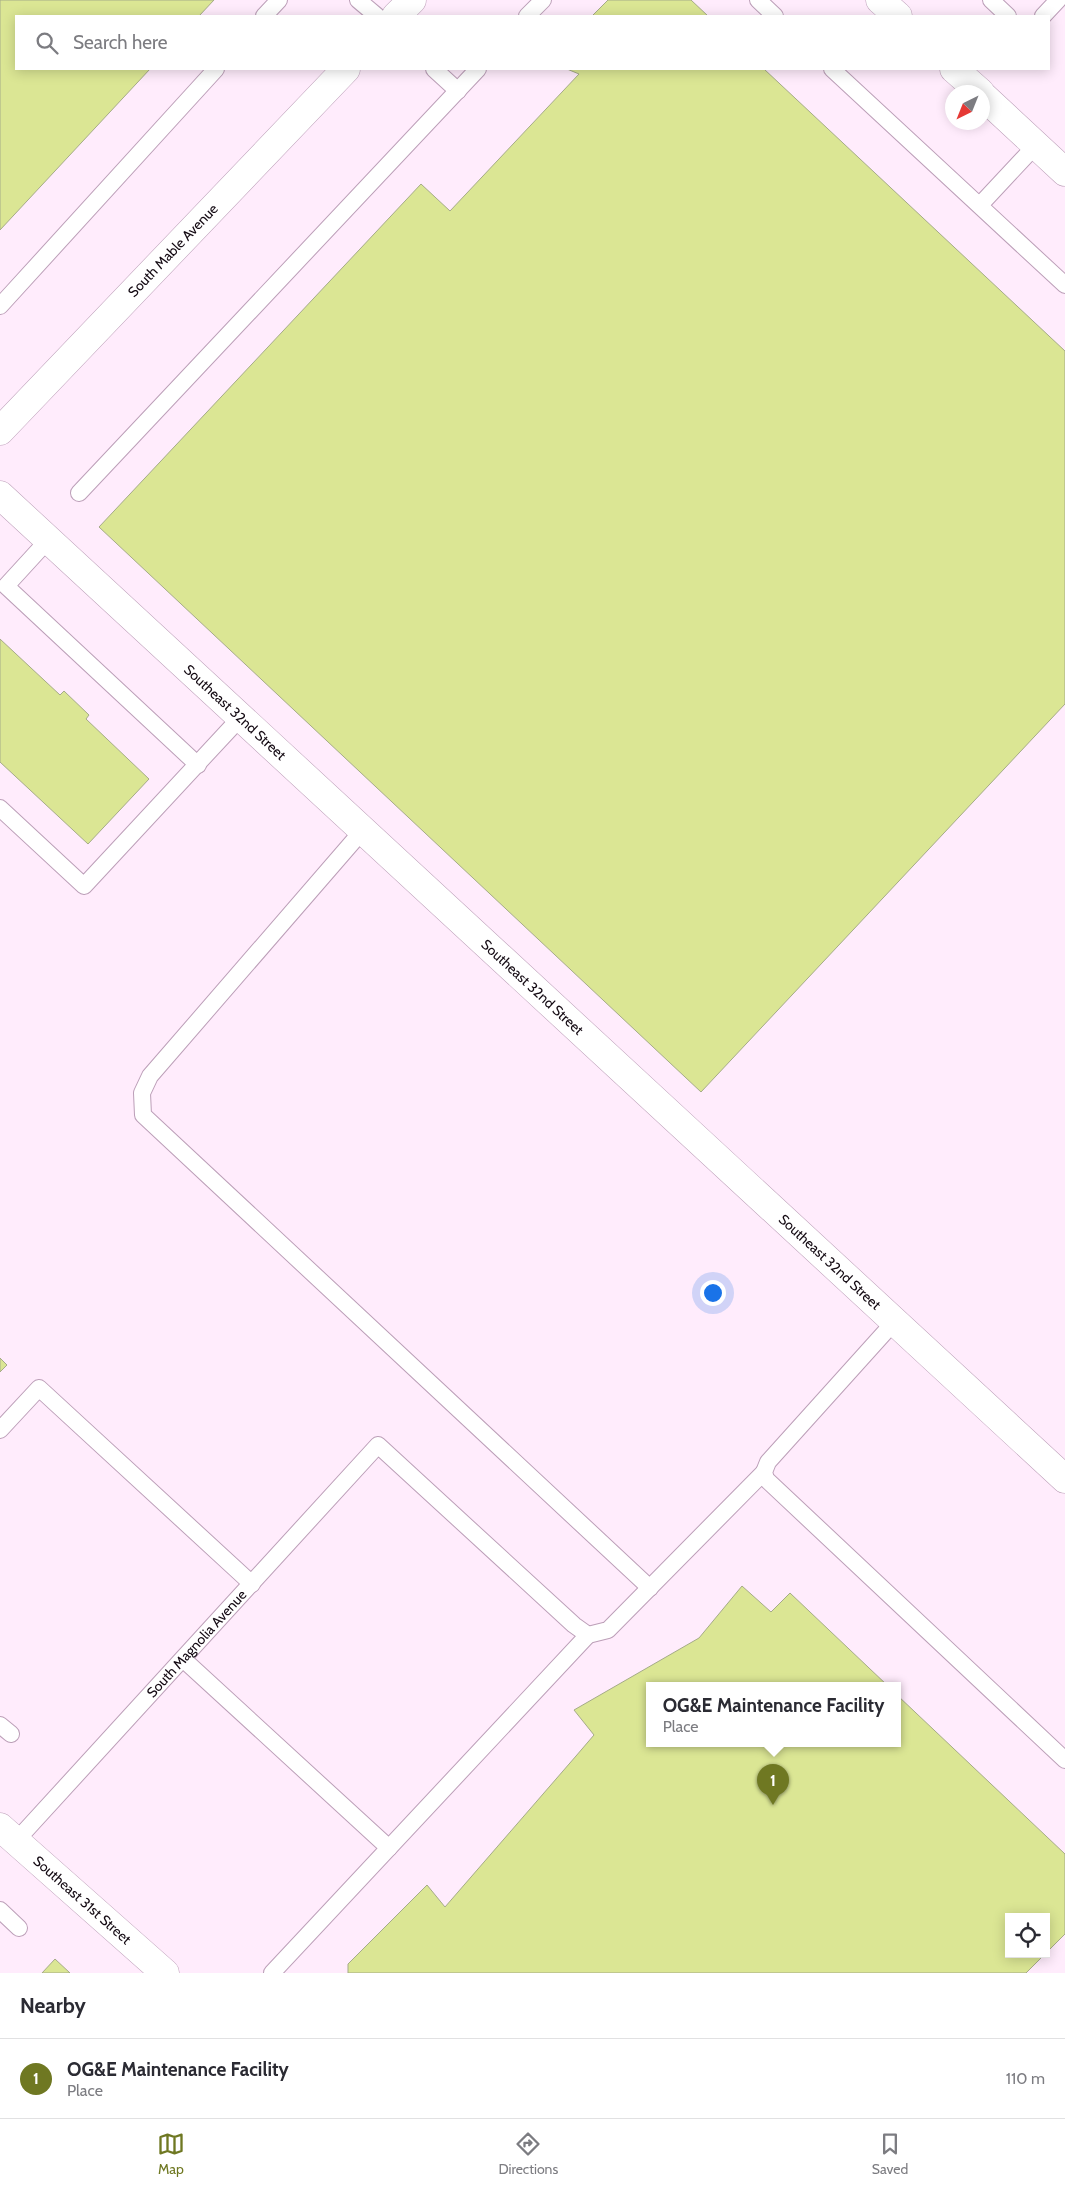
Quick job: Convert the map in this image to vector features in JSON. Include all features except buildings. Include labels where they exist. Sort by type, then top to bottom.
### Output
[{"type":"street","points":[[397,15],[412,0]]},
{"type":"street","points":[[880,0],[897,15]]},
{"type":"street","name":"South Mable Avenue","points":[[0,431],[345,70]]},
{"type":"street","points":[[955,70],[972,85]]},
{"type":"street","points":[[990,102],[1065,172]]},
{"type":"street","name":"Southeast 32nd Street","points":[[0,495],[1065,1478]]},
{"type":"street","name":"Southeast 31st Street","points":[[8,1835],[165,1973]]},
{"type":"lane","points":[[265,15],[279,0]]},
{"type":"lane","points":[[358,0],[376,15]]},
{"type":"lane","points":[[528,15],[542,0]]},
{"type":"lane","points":[[758,0],[774,15]]},
{"type":"lane","points":[[991,0],[1007,15]]},
{"type":"lane","points":[[1044,15],[1058,0]]},
{"type":"lane","points":[[0,306],[215,70]]},
{"type":"lane","points":[[435,70],[458,91]]},
{"type":"lane","points":[[79,493],[477,70]]},
{"type":"lane","points":[[833,70],[1065,285]]},
{"type":"lane","points":[[980,206],[1036,145]]},
{"type":"lane","points":[[49,539],[6,586],[198,764]]},
{"type":"lane","points":[[0,808],[84,886],[241,718]]},
{"type":"lane","points":[[363,830],[150,1076],[142,1093],[144,1115],[650,1588]]},
{"type":"lane","points":[[272,1973],[588,1635],[608,1630],[764,1472],[768,1462],[895,1322]]},
{"type":"lane","points":[[0,1430],[39,1388],[252,1584]]},
{"type":"lane","name":"South Magnolia Avenue","points":[[8,1835],[183,1659],[378,1445],[574,1625],[588,1635]]},
{"type":"lane","points":[[764,1472],[766,1479],[1065,1760]]},
{"type":"lane","points":[[183,1659],[389,1848]]},
{"type":"lane","points":[[0,1910],[19,1928]]},
{"type":"place","name":"OG&E Maintenance Facility","points":[[773,1805]]}]
